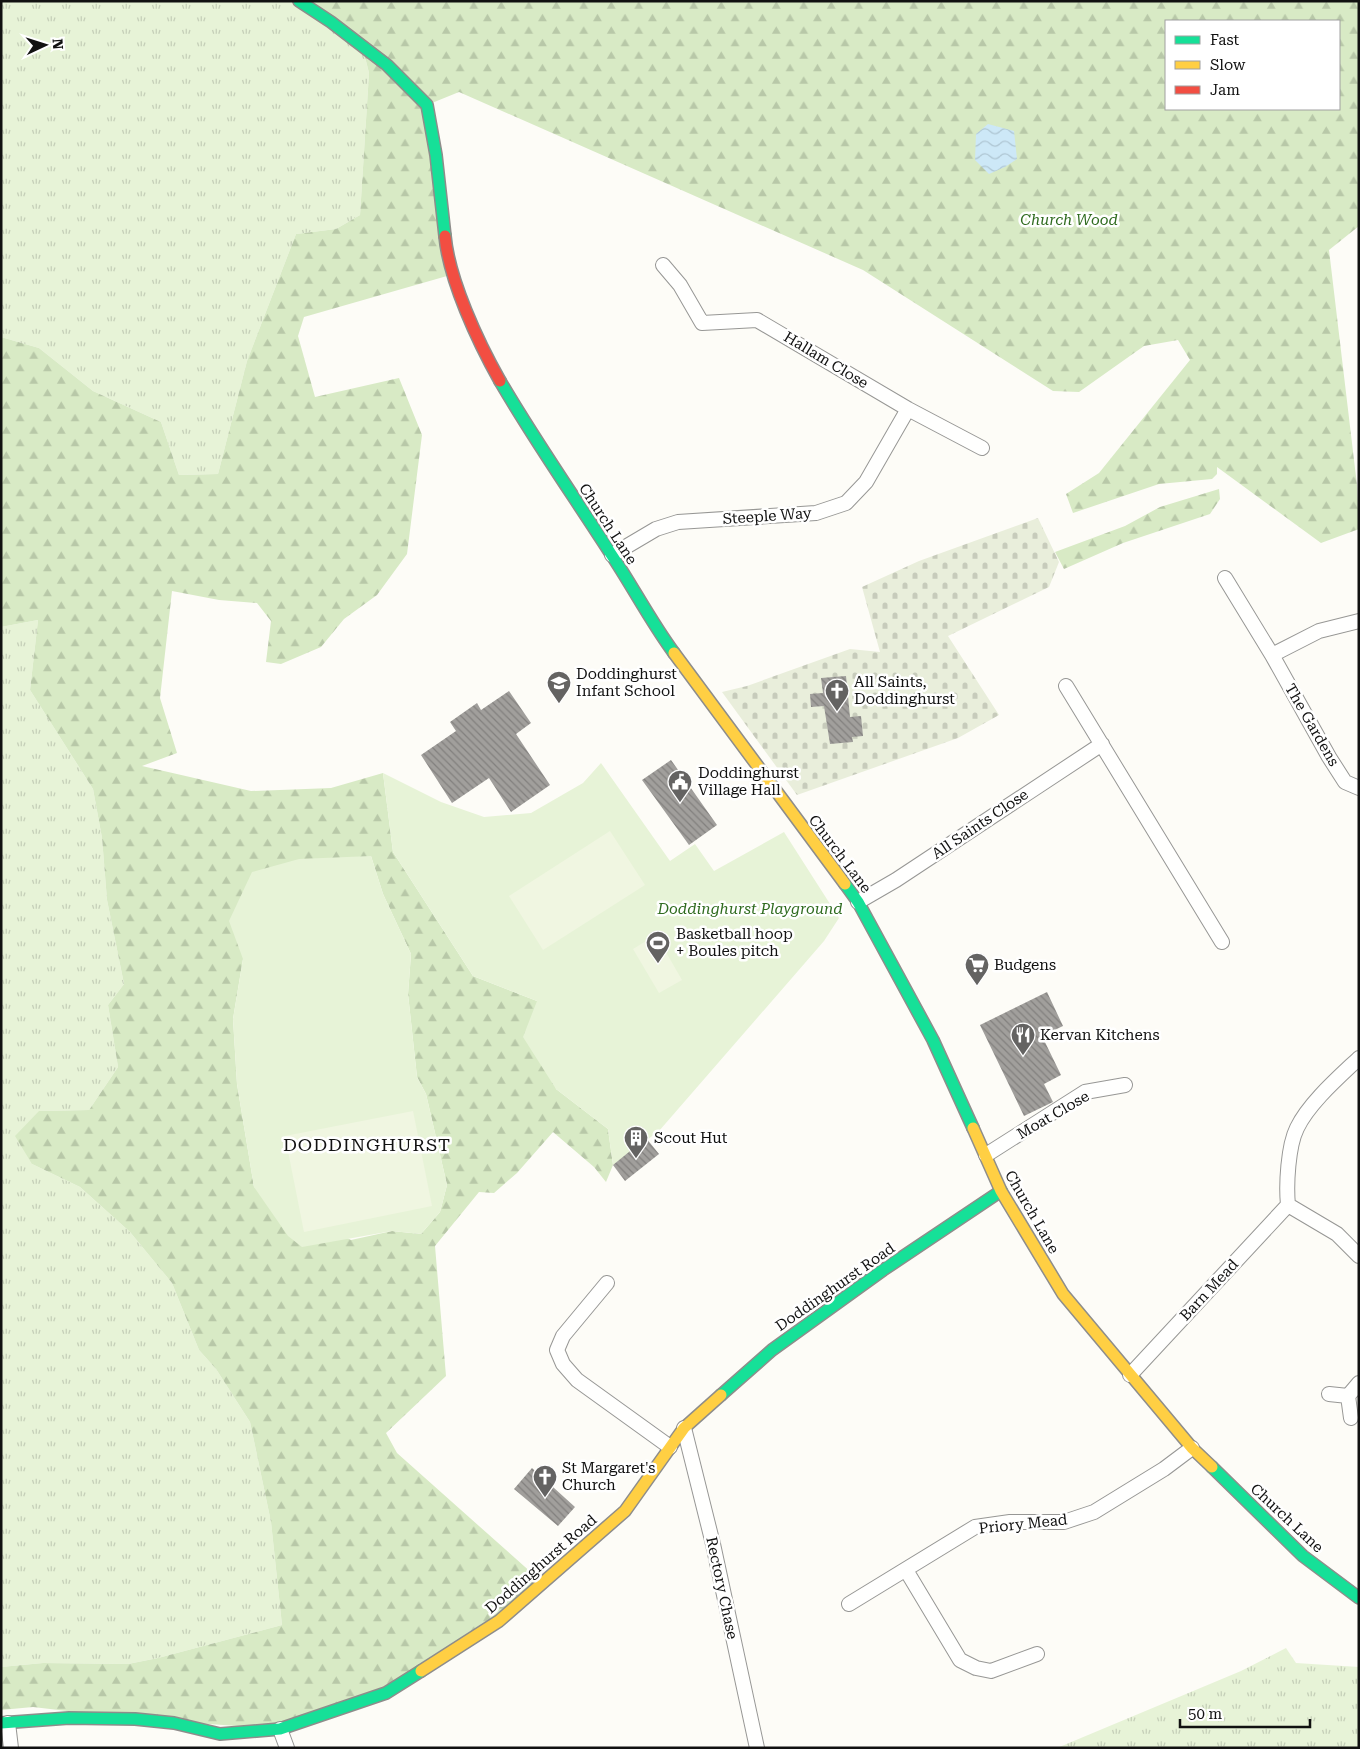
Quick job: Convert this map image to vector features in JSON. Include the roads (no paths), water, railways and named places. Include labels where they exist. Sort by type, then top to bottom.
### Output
[{"type":"street","name":"Church Lane","points":[[300,1],[332,22],[387,65],[427,105],[436,155],[446,250],[466,308],[489,361],[532,437],[612,555],[658,630],[743,750],[858,902],[933,1040],[1001,1191],[1063,1294],[1192,1448],[1303,1556],[1359,1598]]},
{"type":"street","name":"Hallam Close","points":[[663,265],[680,285],[702,323],[757,320],[908,409],[982,448]]},
{"type":"street","name":"Steeple Way","points":[[612,555],[656,529],[678,522],[816,512],[846,503],[866,482],[908,409]]},
{"type":"street","name":"The Gardens","points":[[1225,578],[1272,655],[1328,757],[1344,782],[1359,788]]},
{"type":"street","points":[[1272,655],[1319,631],[1359,621]]},
{"type":"street","points":[[1066,686],[1222,942]]},
{"type":"street","name":"All Saints Close","points":[[858,902],[896,880],[1102,744]]},
{"type":"street","points":[[1359,1058],[1323,1094],[1296,1128],[1286,1181],[1288,1205],[1336,1234],[1359,1256]]},
{"type":"street","name":"Moat Close","points":[[986,1156],[1085,1092],[1125,1085]]},
{"type":"street","name":"Doddinghurst Road","points":[[5,1723],[69,1718],[135,1719],[174,1723],[220,1734],[280,1730],[386,1693],[499,1621],[625,1511],[684,1428],[772,1350],[883,1270],[1001,1191]]},
{"type":"street","name":"Barn Mead","points":[[1130,1375],[1288,1205]]},
{"type":"street","points":[[607,1283],[563,1336],[557,1350],[563,1364],[577,1380],[670,1447]]},
{"type":"street","points":[[1351,1418],[1348,1396],[1359,1383]]},
{"type":"street","points":[[1329,1394],[1348,1396]]},
{"type":"street","name":"Rectory Chase","points":[[684,1428],[713,1544],[758,1748]]},
{"type":"street","name":"Priory Mead","points":[[849,1604],[975,1527],[1010,1522],[1064,1522],[1094,1512],[1164,1469],[1192,1448]]},
{"type":"street","points":[[906,1570],[960,1660],[976,1668],[991,1671],[1037,1654]]},
{"type":"street","points":[[5,1723],[10,1748]]},
{"type":"street","points":[[280,1730],[287,1748]]},
{"type":"water","points":[[988,124],[1014,131],[1017,159],[989,174],[975,160],[976,134]]},
{"type":"place","name":"Doddinghurst Infant School","points":[[559,704]]},
{"type":"place","name":"All Saints, Doddinghurst","points":[[837,712]]},
{"type":"place","name":"Doddinghurst Village Hall","points":[[680,803]]},
{"type":"place","name":"Basketball hoop + Boules pitch","points":[[658,964]]},
{"type":"place","name":"Budgens","points":[[977,986]]},
{"type":"place","name":"Kervan Kitchens","points":[[1023,1056]]},
{"type":"place","name":"Scout Hut","points":[[636,1159]]},
{"type":"place","name":"St Margaret's Church","points":[[545,1498]]},
{"type":"district","name":"DODDINGHURST","points":[[367,1144]]},
{"type":"park label","name":"Church Wood","points":[[1069,220]]},
{"type":"park label","name":"Doddinghurst Playground","points":[[750,909]]}]
